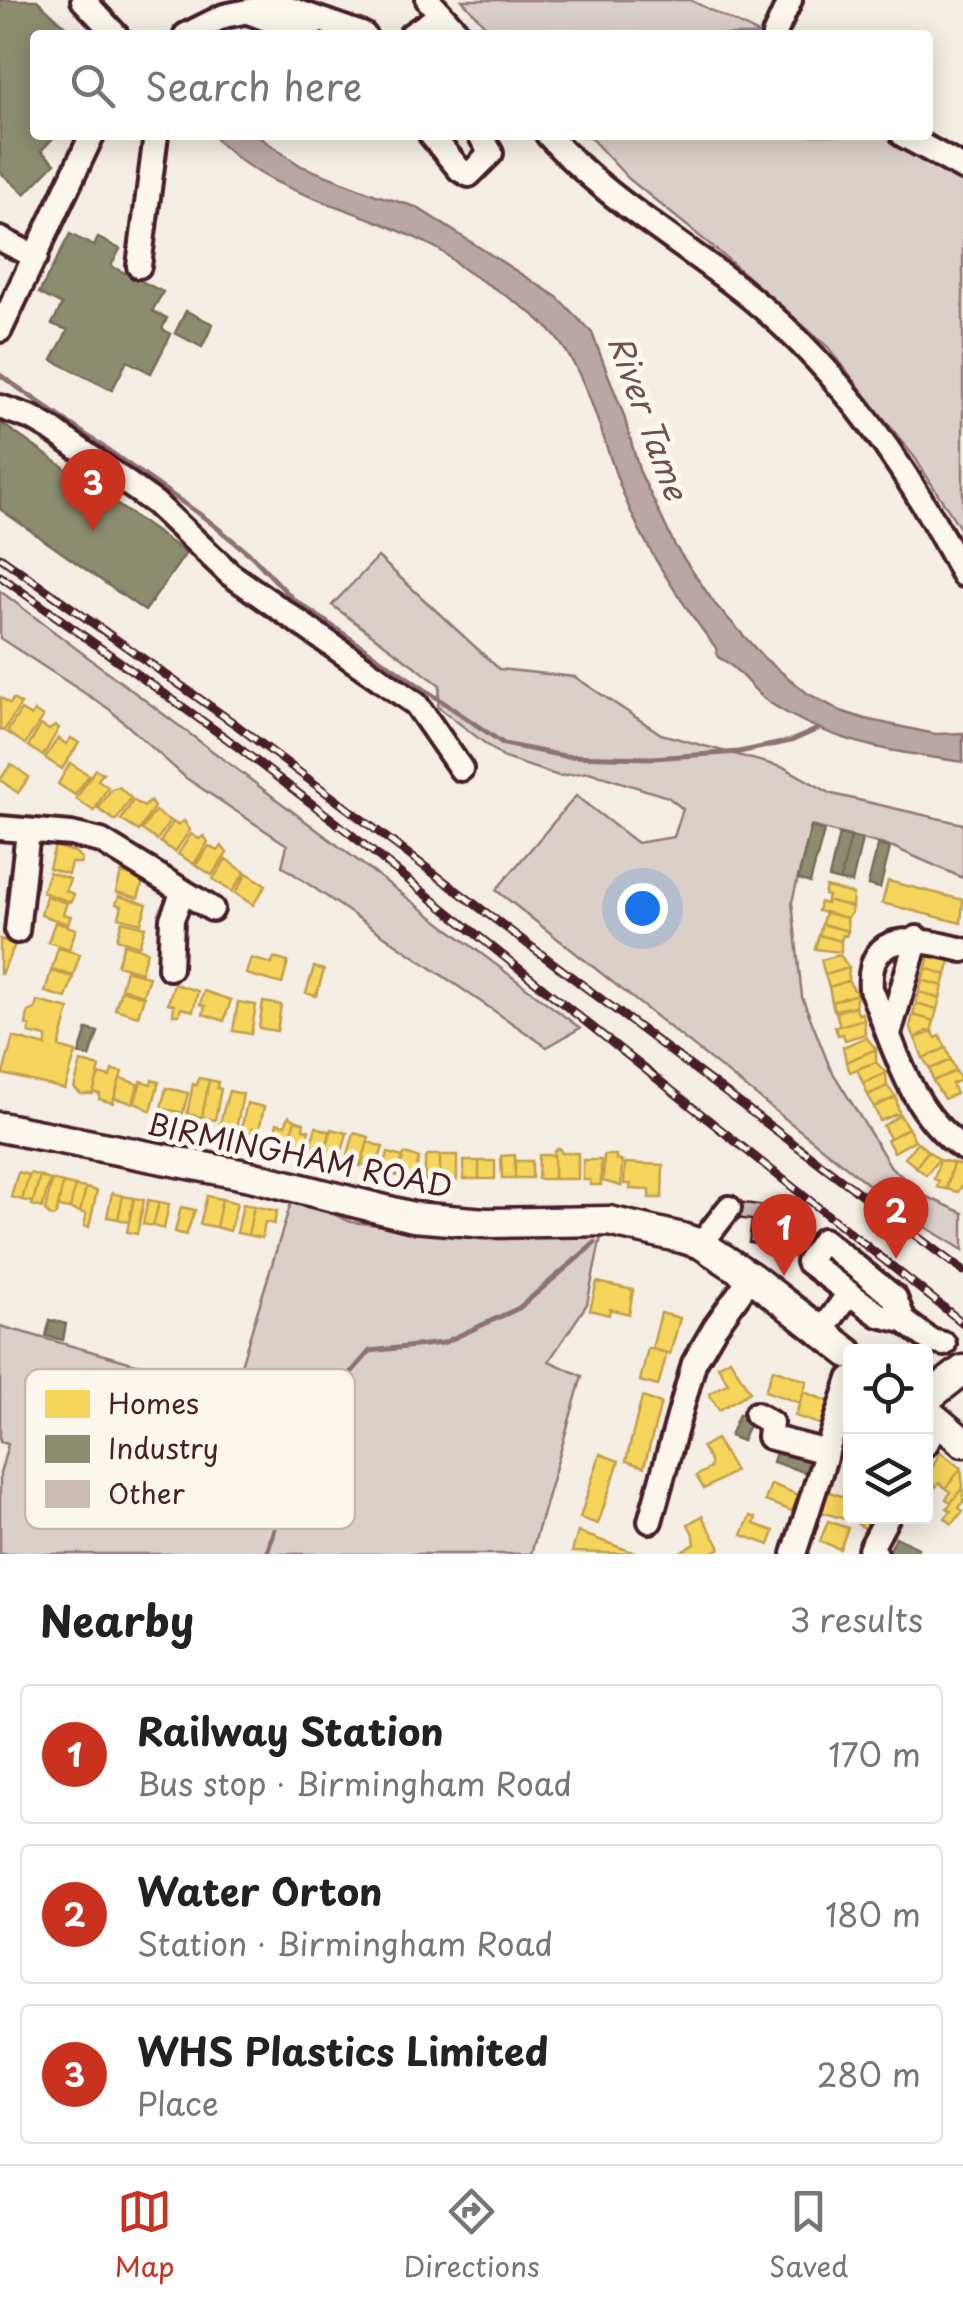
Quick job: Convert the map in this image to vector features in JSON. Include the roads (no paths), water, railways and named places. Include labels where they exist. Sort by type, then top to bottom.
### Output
[{"type":"main road","name":"BIRMINGHAM ROAD","points":[[0,1126],[250,1176],[413,1216],[486,1223],[610,1222],[701,1244],[752,1277],[843,1348]]},
{"type":"main road","points":[[942,1423],[963,1370]]},
{"type":"street","points":[[83,0],[111,30]]},
{"type":"street","points":[[776,30],[790,0]]},
{"type":"street","points":[[196,30],[224,16],[278,5],[350,30]]},
{"type":"street","points":[[416,30],[435,7],[456,30]]},
{"type":"street","points":[[245,10],[251,30]]},
{"type":"street","points":[[245,10],[297,30]]},
{"type":"street","points":[[0,330],[90,140]]},
{"type":"street","points":[[140,266],[155,140]]},
{"type":"street","points":[[435,140],[469,175],[490,158],[490,146],[485,140]]},
{"type":"street","points":[[553,140],[584,170],[751,298],[802,345],[849,396],[898,462],[962,573]]},
{"type":"street","points":[[912,140],[963,168]]},
{"type":"street","points":[[0,239],[36,256]]},
{"type":"street","points":[[0,407],[51,429],[155,502],[230,574],[416,704],[461,769]]},
{"type":"street","points":[[0,828],[101,840],[212,909]]},
{"type":"street","points":[[12,917],[28,831]]},
{"type":"street","points":[[170,968],[184,944],[172,919],[183,891]]},
{"type":"street","points":[[963,950],[916,938],[890,944],[872,971],[870,989],[929,1119],[963,1148]]},
{"type":"street","points":[[890,1034],[916,938]]},
{"type":"street","points":[[701,1244],[729,1208]]},
{"type":"street","points":[[904,1322],[895,1298],[823,1240],[808,1262],[879,1315],[904,1322],[931,1341],[944,1344]]},
{"type":"street","points":[[650,1520],[694,1363],[752,1277]]},
{"type":"street","points":[[822,1331],[849,1293]]},
{"type":"street","points":[[794,1554],[843,1401]]},
{"type":"street","points":[[756,1414],[771,1423],[770,1437],[826,1456]]},
{"type":"street","points":[[873,1552],[885,1524]]},
{"type":"waterway","points":[[0,375],[205,518],[252,556],[293,599],[504,744],[564,756],[653,758],[739,752],[791,741],[818,729]]},
{"type":"waterway","points":[[354,1369],[370,1351],[443,1343],[519,1308],[595,1243]]},
{"type":"waterway","points":[[267,1554],[274,1529]]},
{"type":"railway","points":[[0,557],[235,724],[963,1271]]},
{"type":"railway","points":[[0,576],[328,816],[963,1323]]},
{"type":"place","name":"WHS Plastics Limited","points":[[93,531]]},
{"type":"place","name":"Water Orton","points":[[896,1259]]},
{"type":"place","name":"Railway Station","points":[[784,1276]]},
{"type":"water label","name":"River Tame","points":[[649,417]]}]
